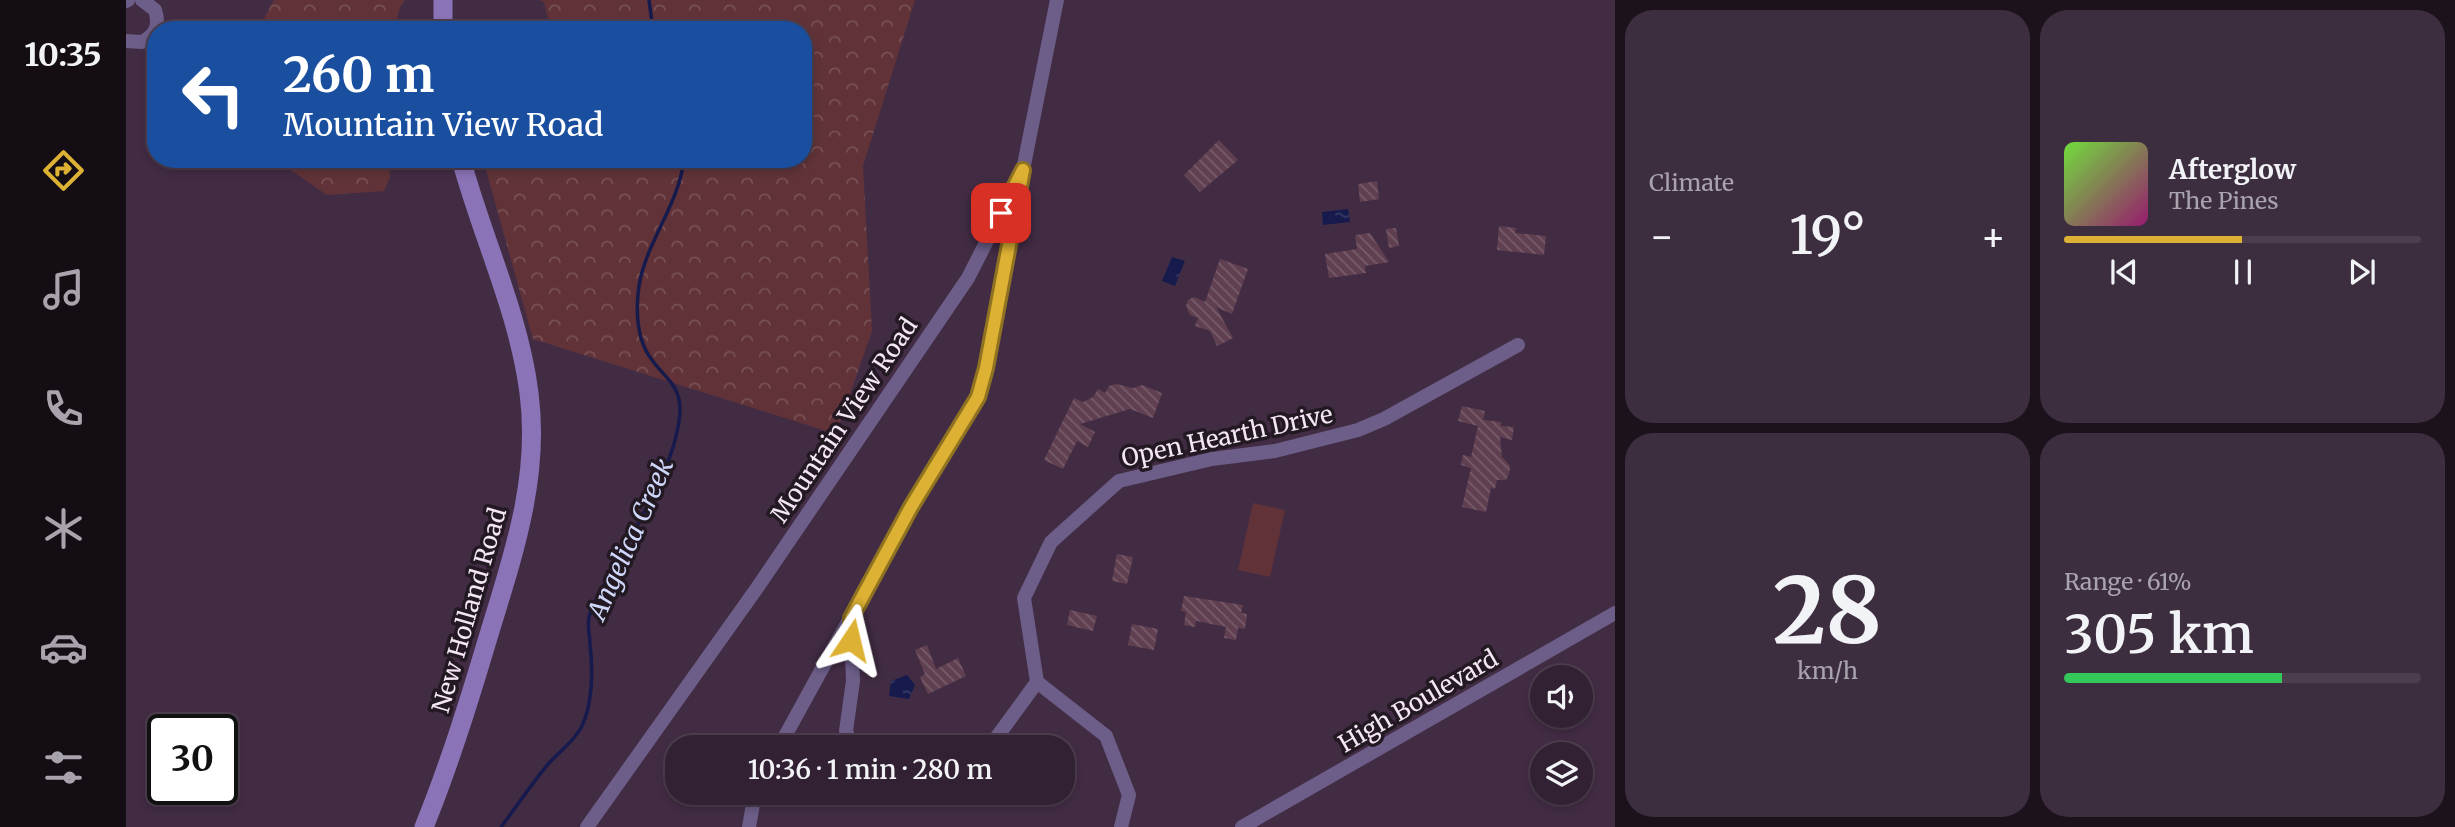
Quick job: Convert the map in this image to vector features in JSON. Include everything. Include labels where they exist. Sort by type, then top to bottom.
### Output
[{"type":"main road","points":[[443,0],[443,21]]},
{"type":"main road","name":"New Holland Road","points":[[424,827],[456,745],[513,561],[525,509],[531,451],[529,394],[519,341],[464,168]]},
{"type":"street","points":[[142,0],[155,10],[156,21]]},
{"type":"street","name":"Mountain View Road","points":[[587,827],[757,588],[960,289],[1023,170],[1057,0]]},
{"type":"street","points":[[126,41],[142,42],[147,39]]},
{"type":"street","points":[[786,735],[911,507],[978,397],[986,368],[1023,170]]},
{"type":"street","name":"Open Hearth Drive","points":[[1037,682],[1024,598],[1051,542],[1119,481],[1212,459],[1275,451],[1358,430],[1384,419],[1518,345]]},
{"type":"street","name":"High Boulevard","points":[[1242,827],[1615,613]]},
{"type":"street","points":[[848,735],[852,681],[851,618]]},
{"type":"street","points":[[998,735],[1037,682],[1106,736],[1129,795],[1121,827]]},
{"type":"street","points":[[749,827],[753,805]]},
{"type":"green space","points":[[274,0],[405,0],[396,21],[263,21]]},
{"type":"green space","points":[[540,0],[915,0],[863,166],[872,331],[836,434],[533,339],[486,168],[812,168],[812,21],[549,21],[544,2]]},
{"type":"green space","points":[[288,168],[389,168],[390,177],[384,191],[327,195]]},
{"type":"green space","points":[[1253,503],[1285,510],[1270,577],[1238,570]]},
{"type":"water","points":[[1348,209],[1350,222],[1323,225],[1322,212]]},
{"type":"water","points":[[1172,257],[1185,261],[1175,286],[1162,281]]},
{"type":"water","points":[[907,675],[915,685],[909,699],[889,696],[891,681]]},
{"type":"building","points":[[1219,140],[1238,160],[1200,192],[1184,175]]},
{"type":"building","points":[[1377,181],[1379,199],[1360,202],[1358,184]]},
{"type":"building","points":[[1499,226],[1516,228],[1515,233],[1546,236],[1544,255],[1497,250]]},
{"type":"building","points":[[1396,228],[1399,246],[1389,248],[1386,229]]},
{"type":"building","points":[[1370,233],[1389,262],[1365,266],[1366,273],[1329,278],[1325,254],[1357,249],[1355,235]]},
{"type":"building","points":[[1220,259],[1248,269],[1232,314],[1216,307],[1233,338],[1217,346],[1210,331],[1195,326],[1198,318],[1190,315],[1186,306],[1188,300],[1194,297],[1205,302]]},
{"type":"building","points":[[1116,384],[1133,388],[1142,385],[1162,393],[1153,418],[1130,409],[1080,424],[1095,432],[1088,447],[1077,441],[1063,469],[1044,460],[1074,398],[1083,402],[1093,397],[1098,389],[1105,393],[1109,386]]},
{"type":"building","points":[[1462,406],[1485,411],[1483,420],[1514,427],[1512,440],[1500,437],[1502,457],[1510,466],[1509,474],[1506,480],[1497,480],[1495,489],[1491,488],[1486,512],[1462,507],[1471,468],[1461,465],[1463,455],[1471,457],[1478,426],[1458,421]]},
{"type":"building","points":[[1117,554],[1133,557],[1127,584],[1112,581]]},
{"type":"building","points":[[1184,596],[1243,605],[1241,613],[1247,614],[1245,629],[1238,628],[1236,640],[1224,638],[1226,627],[1196,621],[1195,627],[1184,625],[1186,612],[1181,611]]},
{"type":"building","points":[[1070,610],[1097,616],[1093,631],[1067,625]]},
{"type":"building","points":[[1132,624],[1158,629],[1154,650],[1128,645]]},
{"type":"building","points":[[927,645],[936,669],[958,658],[966,676],[928,694],[920,677],[925,674],[915,650]]},
{"type":"waterway","name":"Angelica Creek","points":[[649,0],[652,21]]},
{"type":"waterway","name":"Angelica Creek","points":[[501,827],[543,771],[581,728],[588,709],[591,687],[589,617],[598,595],[654,494],[678,429],[680,409],[677,394],[647,353],[639,328],[637,302],[646,259],[675,194],[682,168]]},
{"type":"route","points":[[851,640],[851,618],[911,507],[978,397],[986,368],[1023,170],[1001,213]]}]
